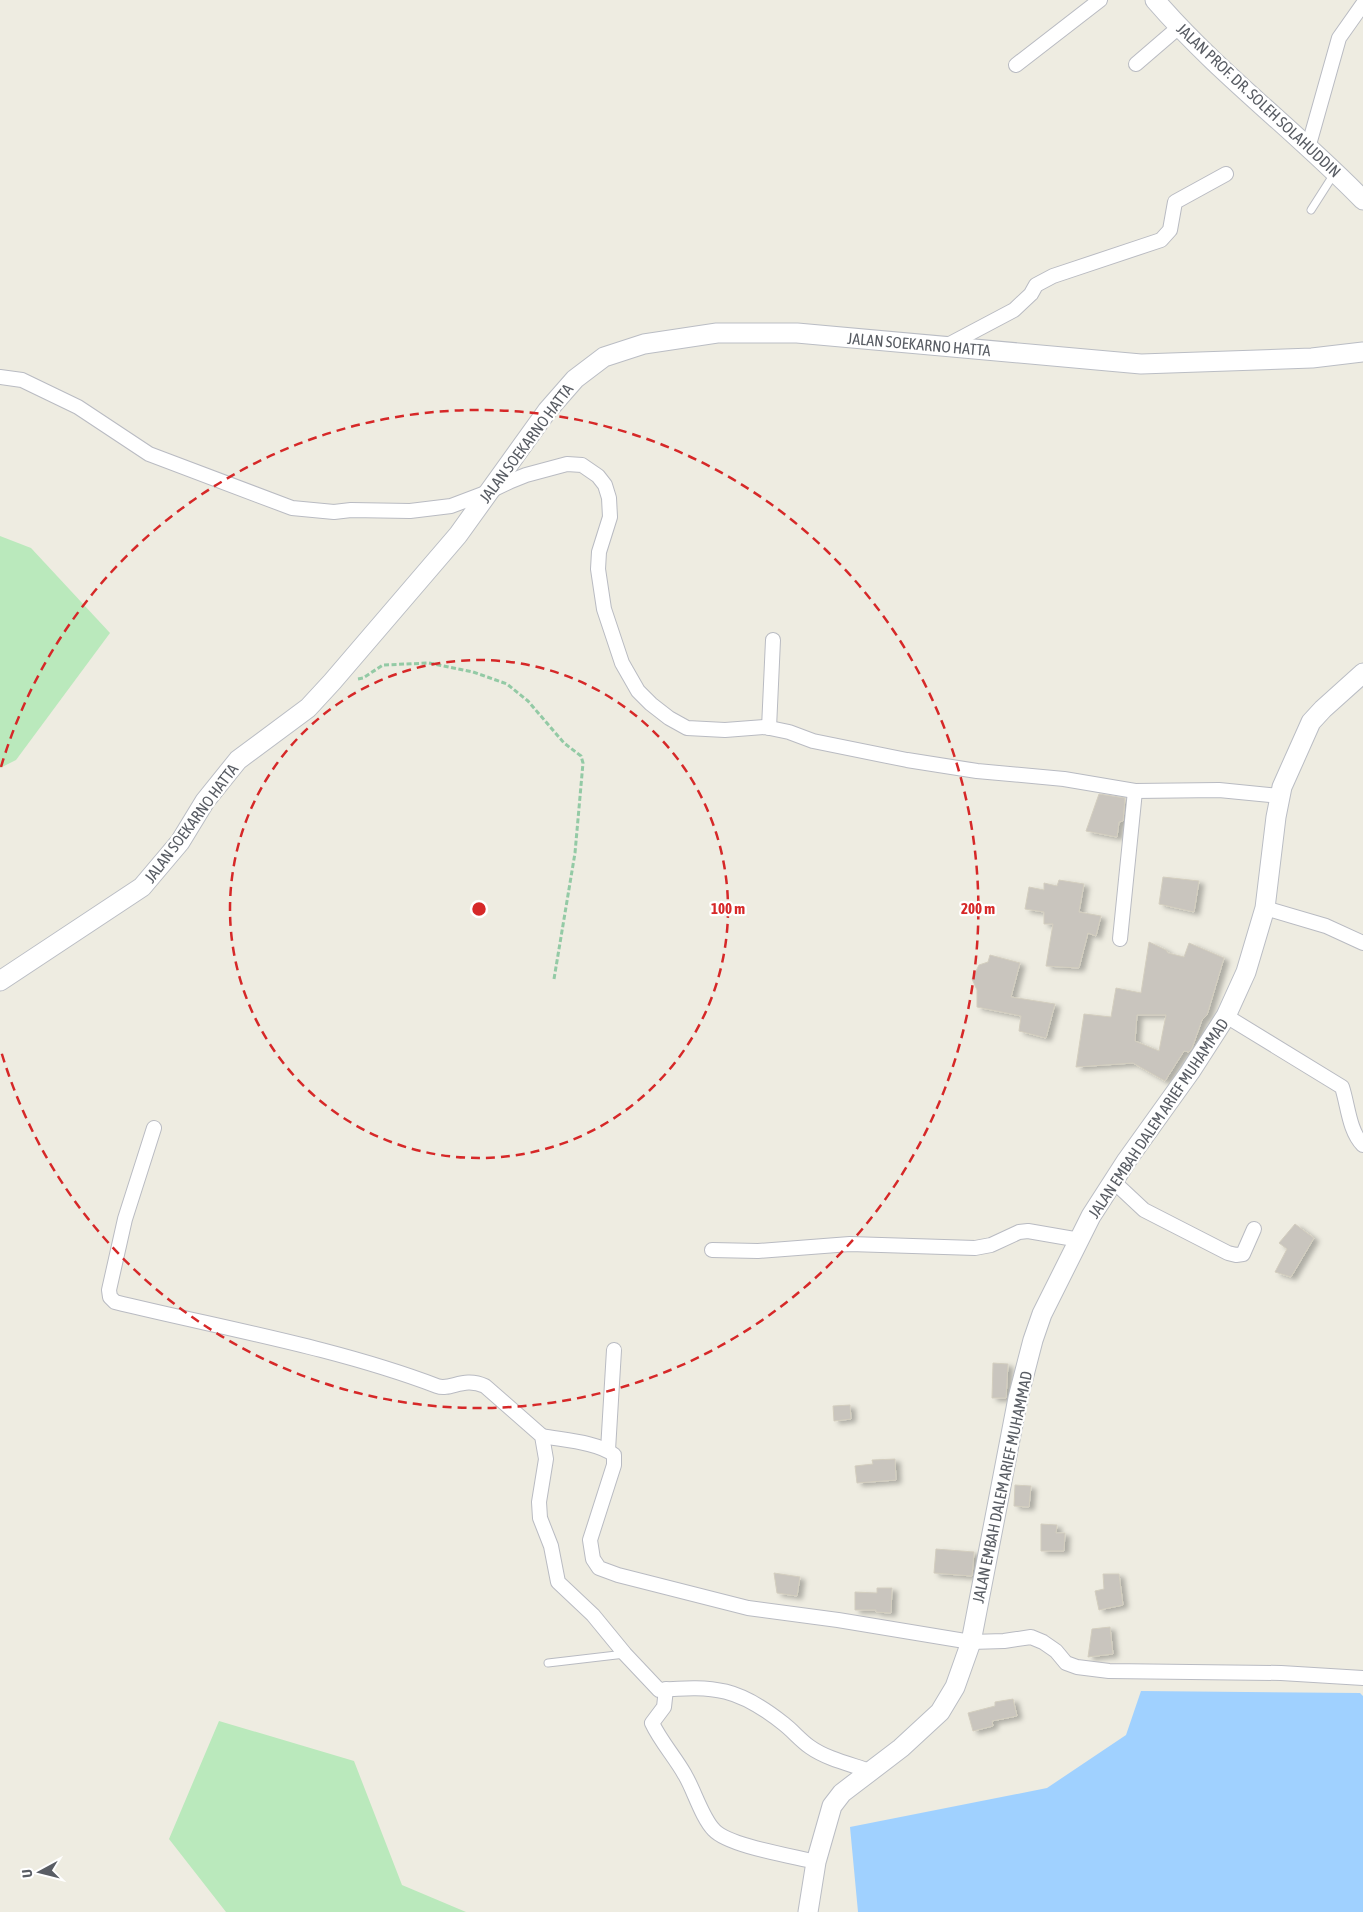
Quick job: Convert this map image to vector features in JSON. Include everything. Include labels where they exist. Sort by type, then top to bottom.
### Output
[{"type":"street","points":[[1016,65],[1100,0]]},
{"type":"street","name":"JALAN PROF. DR. SOLEH SOLAHUDDIN","points":[[1155,0],[1179,27],[1335,171],[1363,200]]},
{"type":"street","points":[[1308,148],[1340,38],[1363,4]]},
{"type":"street","points":[[1136,64],[1179,27]]},
{"type":"street","points":[[946,347],[1014,310],[1031,294],[1036,285],[1054,276],[1161,240],[1170,230],[1175,202],[1226,174]]},
{"type":"street","name":"JALAN SOEKARNO HATTA","points":[[0,981],[142,887],[180,842],[205,801],[238,760],[308,708],[332,682],[458,535],[547,411],[575,379],[604,357],[644,344],[717,333],[787,333],[1141,364],[1312,358],[1363,352]]},
{"type":"street","points":[[0,377],[22,380],[96,416],[150,454],[292,508],[334,512],[352,510],[410,511],[450,506],[488,492],[510,480],[567,464],[582,464],[598,476],[605,485],[609,498],[610,517],[599,552],[600,587],[604,609],[622,663],[638,691],[669,718],[687,728],[724,730],[769,728],[789,732],[813,741],[976,772],[1064,779],[1135,791],[1219,790],[1279,796]]},
{"type":"street","points":[[769,728],[773,640]]},
{"type":"street","name":"JALAN EMBAH DALEM ARIEF MUHAMMAD","points":[[808,1912],[816,1862],[832,1806],[842,1794],[901,1748],[940,1712],[955,1687],[971,1642],[1018,1398],[1033,1340],[1042,1314],[1091,1216],[1226,1016],[1246,972],[1265,908],[1279,796],[1312,722],[1323,709],[1363,674]]},
{"type":"street","points":[[1120,939],[1135,791]]},
{"type":"street","points":[[1265,908],[1326,926],[1363,943]]},
{"type":"street","points":[[1226,1016],[1342,1086],[1353,1130],[1357,1139],[1363,1145]]},
{"type":"street","points":[[154,1128],[125,1219],[109,1290],[110,1297],[115,1302],[354,1359],[439,1386],[475,1381],[492,1392],[542,1436],[608,1450],[614,1455],[614,1465],[590,1540],[594,1559],[599,1568],[618,1575],[748,1608],[838,1620],[971,1642],[1004,1641],[1031,1637],[1043,1642],[1056,1651],[1066,1663],[1077,1667],[1109,1671],[1281,1673],[1363,1678]]},
{"type":"street","points":[[1113,1181],[1144,1210],[1228,1253],[1243,1254],[1254,1229]]},
{"type":"street","points":[[712,1250],[758,1251],[850,1244],[975,1248],[991,1245],[1019,1232],[1028,1231],[1080,1240]]},
{"type":"street","points":[[608,1450],[614,1350]]},
{"type":"street","points":[[542,1436],[546,1459],[539,1502],[540,1518],[551,1546],[558,1582],[592,1615],[659,1690],[711,1688],[739,1695],[764,1708],[808,1746],[824,1755],[870,1771]]},
{"type":"street","points":[[666,1689],[664,1707],[652,1722],[659,1736],[686,1775],[713,1830],[726,1838],[744,1844],[816,1862]]},
{"type":"lane","points":[[1311,210],[1335,171]]},
{"type":"lane","points":[[548,1663],[625,1654]]},
{"type":"path","points":[[332,682],[363,678],[383,665],[429,663],[473,672],[507,684],[528,701],[564,743],[581,756],[583,763],[575,853],[554,979]]},
{"type":"green space","points":[[0,536],[31,548],[110,633],[16,760],[0,768]]},
{"type":"green space","points":[[219,1721],[354,1761],[402,1885],[466,1912],[226,1912],[169,1839]]},
{"type":"water","points":[[1141,1691],[1360,1693],[1363,1696],[1363,1912],[858,1912],[850,1827],[1047,1788],[1126,1735]]},
{"type":"building","points":[[1099,794],[1125,798],[1123,821],[1119,822],[1117,837],[1086,831]]},
{"type":"building","points":[[1163,877],[1199,881],[1194,912],[1159,904]]},
{"type":"building","points":[[1059,880],[1084,884],[1079,912],[1101,916],[1096,936],[1088,933],[1079,968],[1046,966],[1053,924],[1044,924],[1044,912],[1025,909],[1029,887],[1044,890],[1044,883],[1057,886]]},
{"type":"building","points":[[1149,942],[1166,950],[1168,953],[1184,957],[1189,943],[1224,958],[1207,1015],[1202,1020],[1192,1048],[1189,1052],[1184,1051],[1165,1081],[1133,1063],[1076,1067],[1084,1014],[1111,1017],[1116,988],[1141,993]],"holes":[[[1137,1015],[1166,1015],[1159,1051],[1135,1041]]]},
{"type":"building","points":[[990,955],[1020,963],[1011,997],[1055,1004],[1046,1038],[1019,1031],[1021,1016],[977,1007],[977,990],[972,979],[979,965],[988,962]]},
{"type":"building","points":[[1295,1224],[1314,1238],[1291,1277],[1275,1272],[1287,1249],[1279,1243]]},
{"type":"building","points":[[993,1363],[1008,1364],[1006,1398],[992,1398]]},
{"type":"building","points":[[850,1405],[851,1419],[834,1421],[833,1406]]},
{"type":"building","points":[[895,1459],[896,1480],[857,1483],[855,1466],[873,1464],[872,1460]]},
{"type":"building","points":[[1015,1485],[1031,1486],[1029,1507],[1014,1506]]},
{"type":"building","points":[[1041,1524],[1057,1525],[1056,1533],[1065,1533],[1064,1551],[1041,1551]]},
{"type":"building","points":[[936,1549],[974,1552],[972,1576],[934,1573]]},
{"type":"building","points":[[774,1573],[800,1577],[797,1596],[777,1593]]},
{"type":"building","points":[[1103,1574],[1119,1574],[1123,1605],[1099,1610],[1095,1591],[1104,1589]]},
{"type":"building","points":[[877,1588],[892,1588],[891,1613],[876,1612],[876,1610],[855,1610],[855,1592],[877,1593]]},
{"type":"building","points":[[1110,1627],[1113,1654],[1088,1657],[1092,1629]]},
{"type":"building","points":[[1013,1699],[1017,1716],[992,1721],[993,1726],[973,1731],[968,1713],[995,1706],[995,1702]]}]
